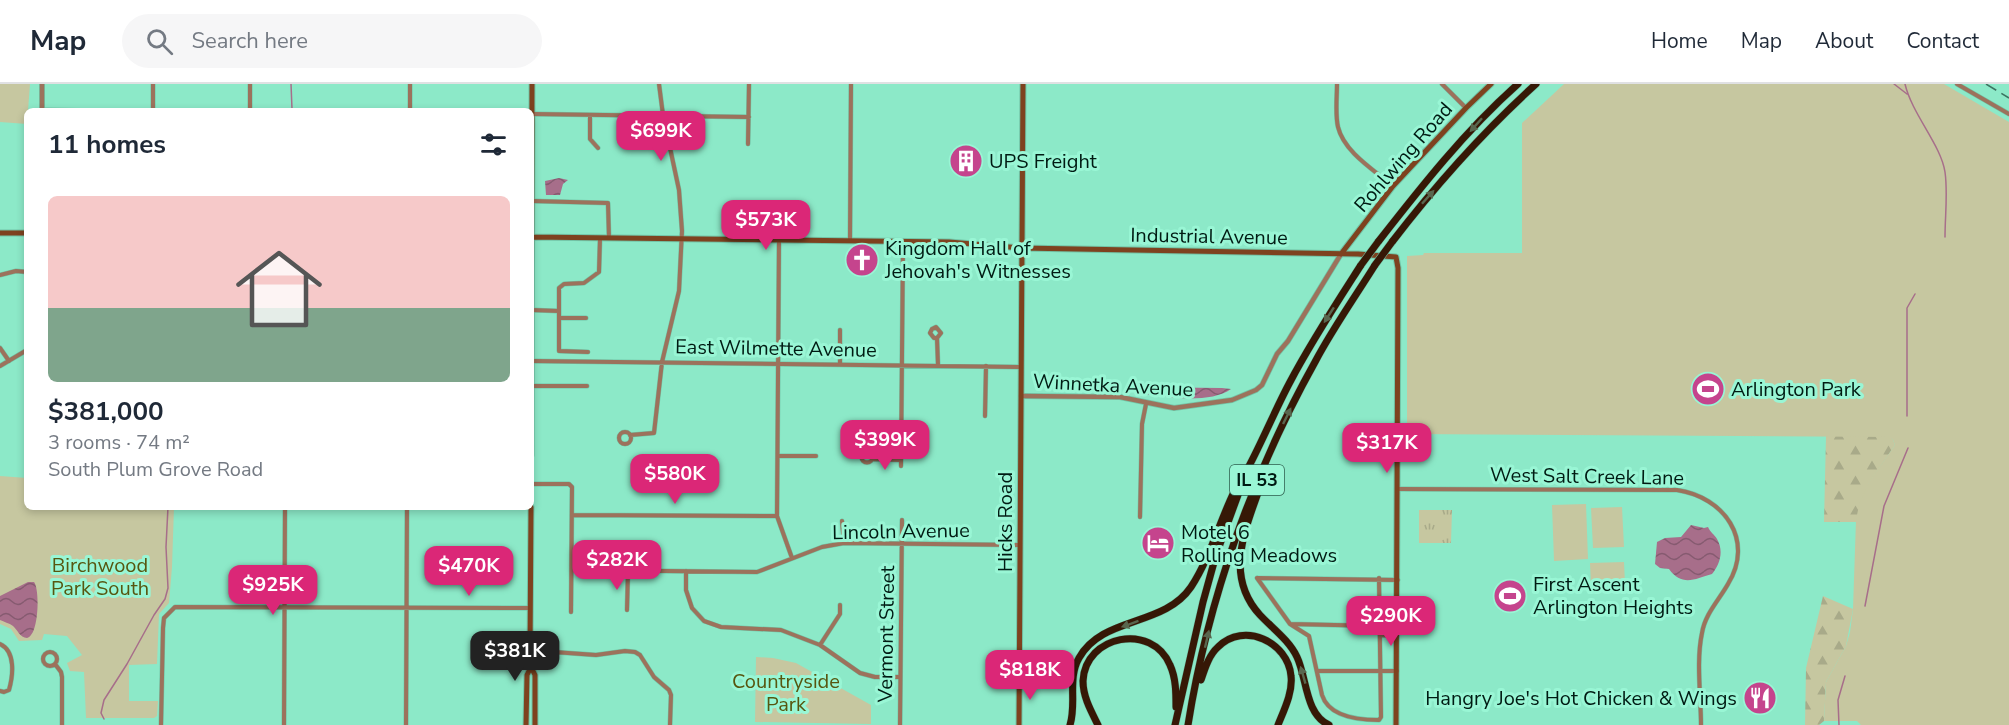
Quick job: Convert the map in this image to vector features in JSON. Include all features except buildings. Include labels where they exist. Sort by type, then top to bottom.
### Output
[{"type":"highway","name":"IL 53","points":[[1175,722],[1216,555],[1248,468],[1289,384],[1314,338],[1378,242],[1432,175],[1482,119],[1518,84]]},
{"type":"highway","name":"IL 53","points":[[1188,725],[1221,580],[1237,532],[1270,449],[1324,344],[1375,265],[1416,210],[1500,118],[1536,84]]},
{"type":"highway","points":[[1270,449],[1267,468],[1242,539],[1240,560],[1242,582],[1253,607],[1294,652],[1313,709],[1322,722],[1329,725]]},
{"type":"highway","points":[[1070,725],[1074,670],[1084,650],[1102,634],[1161,613],[1190,589],[1202,569],[1235,489],[1248,468]]},
{"type":"highway","points":[[1189,716],[1198,695],[1201,678],[1213,652],[1231,639],[1256,636],[1279,649],[1290,668],[1291,689],[1278,725]]},
{"type":"highway","points":[[1098,725],[1085,697],[1084,674],[1096,652],[1110,642],[1126,638],[1140,639],[1149,643],[1158,648],[1167,659],[1174,679],[1175,722]]},
{"type":"main road","points":[[531,108],[532,84]]},
{"type":"main road","points":[[1021,248],[1023,84]]},
{"type":"main road","name":"Rohlwing Road","points":[[1341,254],[1393,186],[1491,84]]},
{"type":"main road","points":[[0,233],[24,233]]},
{"type":"main road","name":"Industrial Avenue","points":[[534,237],[955,242],[1021,248],[1396,257],[1398,268],[1398,489]]},
{"type":"main road","name":"Hicks Road","points":[[1019,725],[1021,248]]},
{"type":"main road","points":[[1396,725],[1398,489]]},
{"type":"main road","points":[[531,510],[530,654],[534,675],[534,725]]},
{"type":"main road","points":[[526,725],[527,675],[531,668]]},
{"type":"street","points":[[42,84],[42,108]]},
{"type":"street","points":[[153,84],[153,108]]},
{"type":"street","points":[[250,84],[250,108]]},
{"type":"street","points":[[410,84],[410,108]]},
{"type":"street","points":[[630,435],[654,433],[662,362],[679,291],[681,239],[679,190],[663,115],[659,84]]},
{"type":"street","points":[[748,144],[749,84]]},
{"type":"street","points":[[850,240],[851,84]]},
{"type":"street","points":[[1337,84],[1336,119],[1342,138],[1356,154],[1393,186]]},
{"type":"street","points":[[1442,84],[1466,108]]},
{"type":"street","points":[[1957,84],[2009,114]]},
{"type":"street","points":[[534,114],[749,117]]},
{"type":"street","points":[[590,115],[590,139],[598,148]]},
{"type":"street","points":[[534,201],[608,203],[609,239]]},
{"type":"street","points":[[588,352],[560,351],[560,286],[584,283],[599,272],[600,239]]},
{"type":"street","points":[[779,240],[777,516],[792,558]]},
{"type":"street","points":[[901,466],[903,241]]},
{"type":"street","name":"Winnetka Avenue","points":[[1021,396],[1120,397],[1174,408],[1232,400],[1256,390],[1262,385],[1277,354],[1288,341],[1341,254]]},
{"type":"street","points":[[0,275],[16,271],[24,272]]},
{"type":"street","points":[[534,311],[559,310]]},
{"type":"street","points":[[559,318],[586,318]]},
{"type":"street","points":[[840,330],[840,364]]},
{"type":"street","points":[[937,338],[938,365]]},
{"type":"street","points":[[0,348],[9,361]]},
{"type":"street","points":[[0,366],[24,352]]},
{"type":"street","name":"East Wilmette Avenue","points":[[534,361],[1021,367]]},
{"type":"street","points":[[985,416],[986,366]]},
{"type":"street","points":[[534,386],[587,386]]},
{"type":"street","points":[[1140,517],[1142,424],[1146,404]]},
{"type":"street","points":[[778,456],[816,456]]},
{"type":"street","points":[[872,459],[900,460]]},
{"type":"street","points":[[534,484],[569,484],[572,487],[572,612]]},
{"type":"street","name":"West Salt Creek Lane","points":[[1398,489],[1677,490],[1699,495],[1710,501],[1730,522],[1736,534],[1738,556],[1729,583],[1714,604],[1702,633],[1701,725]]},
{"type":"street","points":[[284,725],[285,510]]},
{"type":"street","points":[[406,725],[407,510]]},
{"type":"street","points":[[572,514],[777,516]]},
{"type":"street","name":"Vermont Street","points":[[900,725],[902,520]]},
{"type":"street","points":[[842,521],[844,543]]},
{"type":"street","name":"Lincoln Avenue","points":[[572,570],[757,572],[822,547],[844,543],[1019,545]]},
{"type":"street","points":[[627,610],[628,571]]},
{"type":"street","points":[[686,571],[686,590],[692,608],[704,621],[721,627],[781,630],[820,645],[860,673],[875,677],[900,677]]},
{"type":"street","points":[[1379,578],[1381,717],[1379,720],[1372,720],[1331,711],[1324,703],[1310,636],[1290,624],[1257,578],[1379,578],[1398,580]]},
{"type":"street","points":[[820,645],[840,614],[840,605]]},
{"type":"street","points":[[161,725],[164,618],[175,606],[530,608]]},
{"type":"street","points":[[1290,624],[1379,626]]},
{"type":"street","points":[[1380,635],[1398,636]]},
{"type":"street","points":[[0,644],[7,647],[12,656],[9,690],[0,691]]},
{"type":"street","points":[[530,654],[554,652],[596,655],[635,652],[640,655],[654,677],[669,690],[670,725]]},
{"type":"street","points":[[55,664],[62,677],[62,725]]},
{"type":"street","points":[[1317,671],[1398,671]]},
{"type":"green space","points":[[0,84],[30,84],[28,108],[24,108],[24,124],[0,122]]},
{"type":"green space","name":"Arlington Park","points":[[1564,84],[1944,84],[2009,122],[2009,725],[1861,725],[1857,721],[1824,721],[1826,682],[1846,646],[1850,632],[1856,520],[1859,505],[1869,482],[1895,445],[1890,437],[1407,434],[1407,256],[1424,253],[1522,253],[1522,123]]},
{"type":"green space","points":[[1826,436],[1890,436],[1895,445],[1869,483],[1856,522],[1824,522]]},
{"type":"green space","name":"Birchwood Park South","points":[[0,476],[24,478],[24,510],[174,510],[169,603],[159,614],[157,664],[129,665],[129,701],[158,701],[157,716],[154,718],[86,718],[84,672],[70,671],[67,663],[82,655],[67,636],[44,634],[42,640],[19,641],[11,629],[0,624]]},
{"type":"green space","points":[[1586,504],[1588,559],[1554,561],[1552,505]]},
{"type":"green space","points":[[1622,507],[1624,547],[1593,548],[1591,508]]},
{"type":"green space","points":[[1419,510],[1452,510],[1451,543],[1419,543]]},
{"type":"green space","points":[[1624,562],[1625,584],[1591,586],[1590,563]]},
{"type":"green space","points":[[1823,596],[1853,609],[1846,646],[1826,682],[1824,721],[1819,725],[1805,725],[1806,668]]},
{"type":"green space","name":"Countryside Park","points":[[756,657],[796,663],[871,705],[871,724],[755,722]]},
{"type":"water","points":[[559,178],[568,180],[563,184],[560,195],[546,195],[545,181]]},
{"type":"water","points":[[1135,387],[1231,389],[1210,397],[1184,398],[1135,392],[1132,389]]},
{"type":"water","points":[[1691,525],[1708,527],[1719,544],[1720,557],[1712,574],[1684,580],[1674,575],[1669,569],[1660,568],[1655,564],[1657,542],[1665,538],[1681,537]]},
{"type":"water","points":[[28,582],[34,582],[36,586],[38,602],[34,629],[31,635],[25,638],[14,627],[0,620],[0,596]]},
{"type":"waterway","points":[[291,84],[292,108]]},
{"type":"waterway","points":[[1894,84],[1907,94]]},
{"type":"waterway","points":[[1905,84],[1914,107],[1938,151],[1945,172],[1945,237]]},
{"type":"waterway","points":[[1907,416],[1907,308],[1915,294]]},
{"type":"waterway","points":[[1865,606],[1884,506],[1908,448]]},
{"type":"waterway","points":[[104,719],[101,713],[104,700],[165,599],[168,588],[166,547],[168,510]]},
{"type":"waterway","points":[[1839,725],[1838,700],[1845,676]]},
{"type":"railway","points":[[1986,84],[2009,98]]},
{"type":"place","name":"UPS Freight","points":[[966,161]]},
{"type":"place","name":"Kingdom Hall of Jehovah's Witnesses","points":[[862,260]]},
{"type":"place","name":"Arlington Park","points":[[1708,389]]},
{"type":"place","name":"Motel 6 Rolling Meadows","points":[[1158,543]]},
{"type":"place","name":"First Ascent Arlington Heights","points":[[1510,596]]},
{"type":"place","name":"Hangry Joe's Hot Chicken & Wings","points":[[1760,698]]}]
